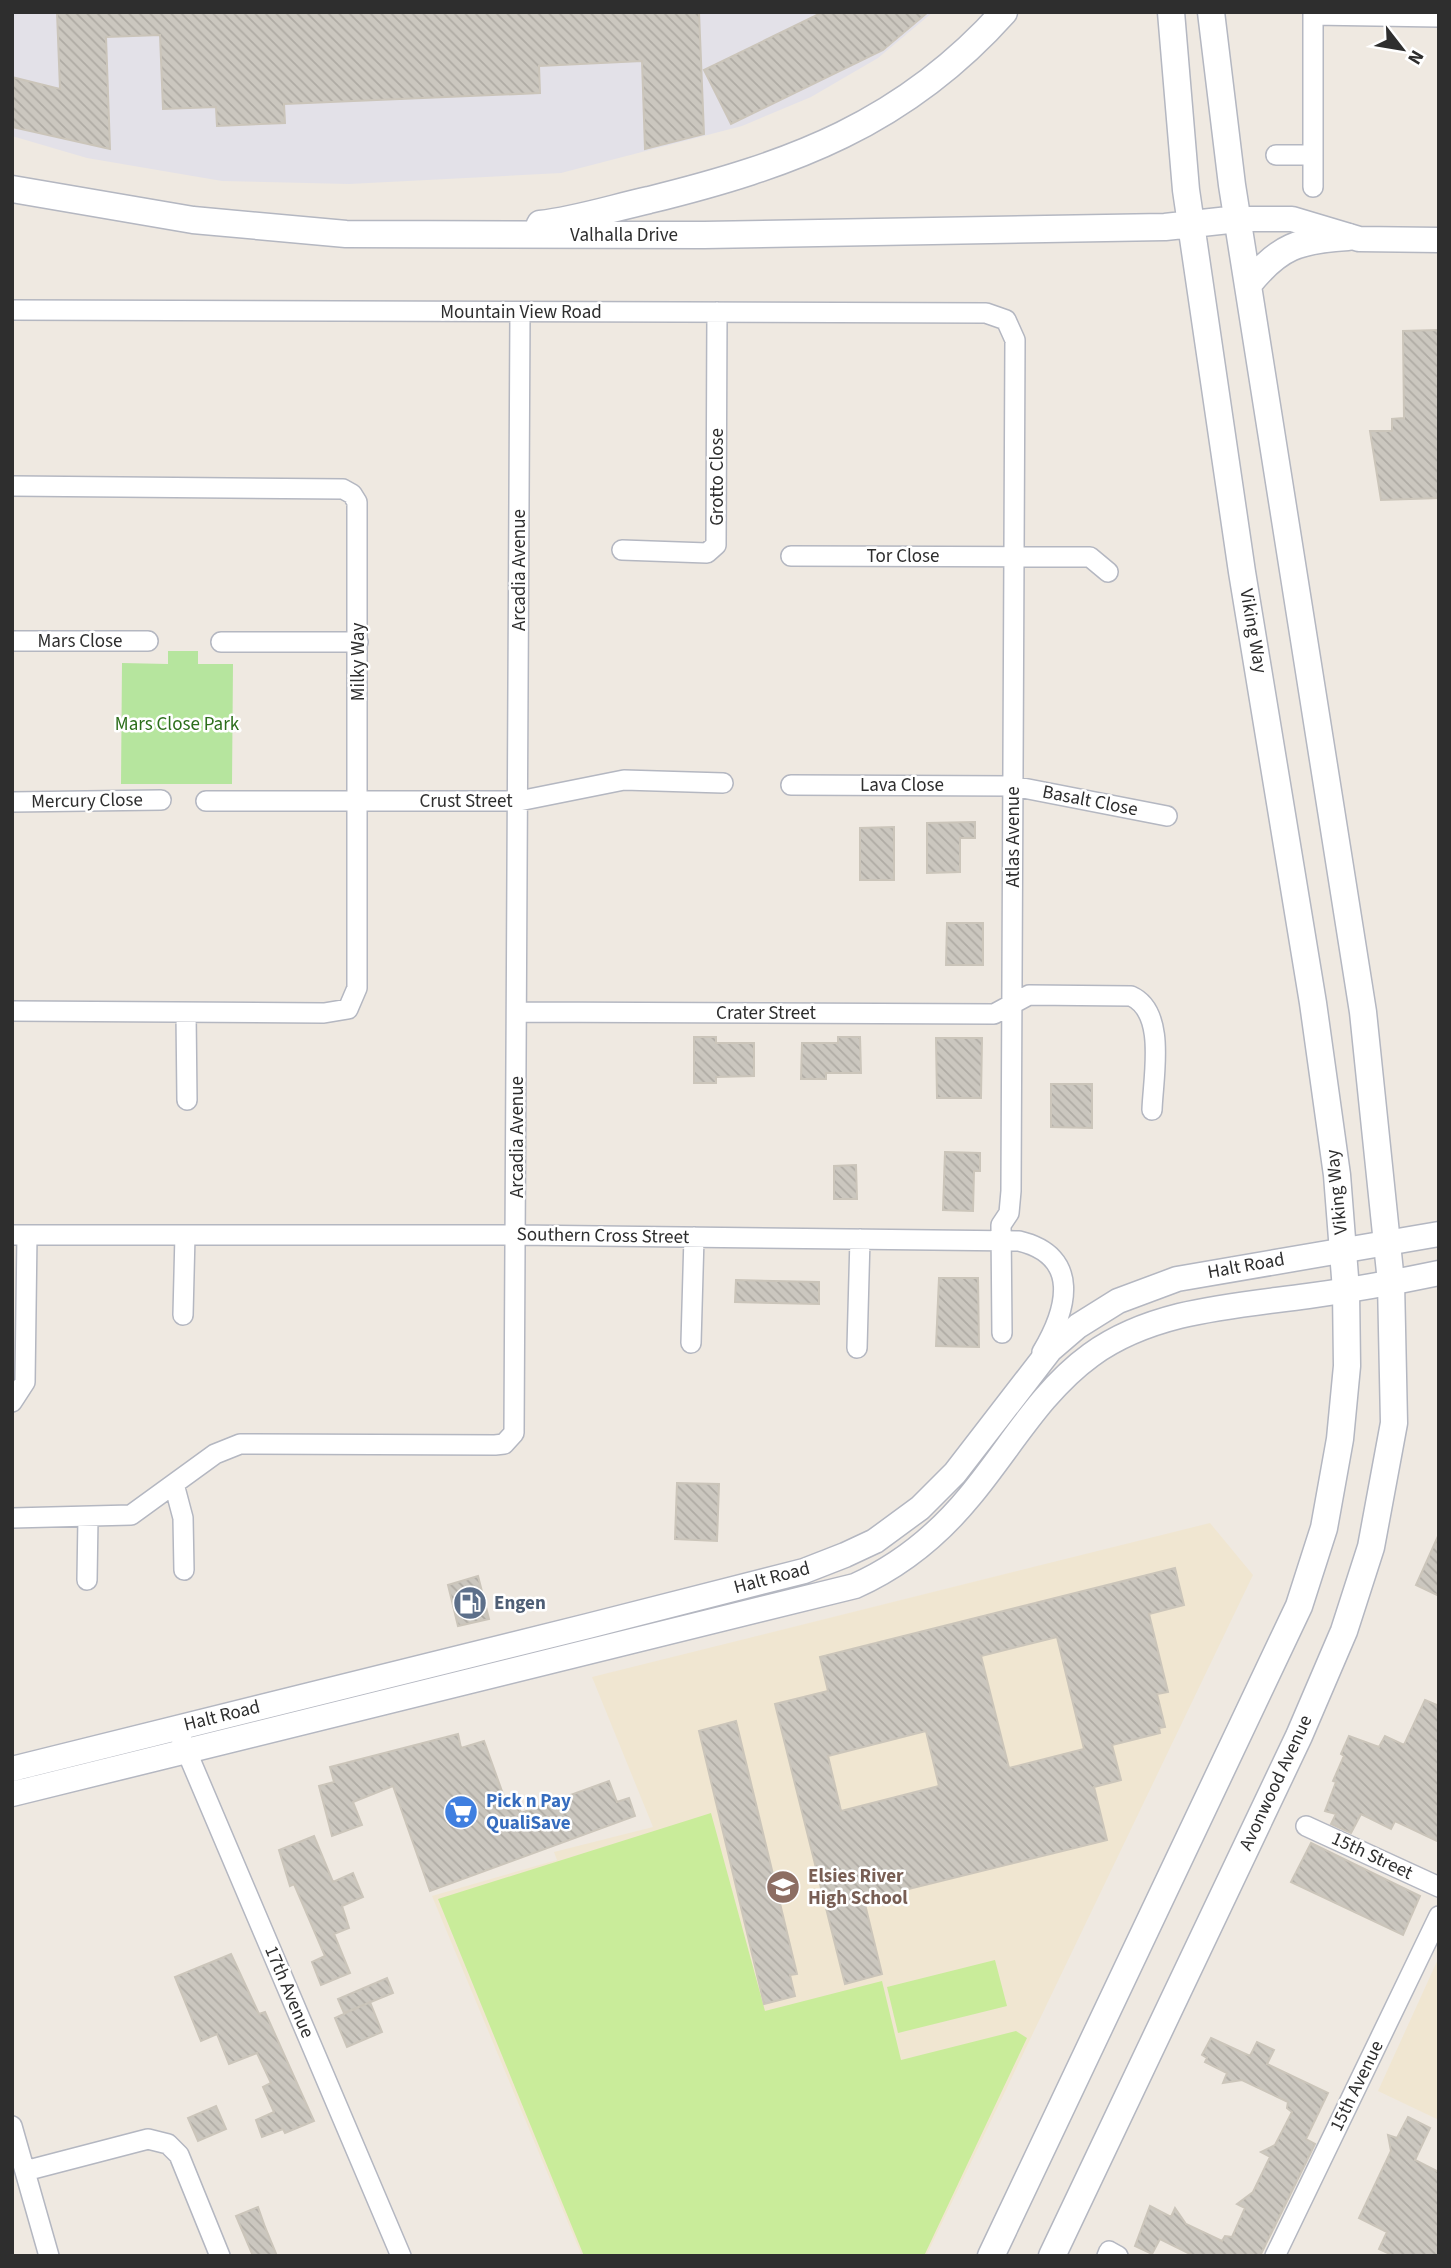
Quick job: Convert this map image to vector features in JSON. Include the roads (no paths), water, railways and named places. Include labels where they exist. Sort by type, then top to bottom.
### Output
[{"type":"main road","points":[[451,236],[549,223],[728,181],[837,140],[918,90],[954,62],[1004,12]]},
{"type":"main road","name":"Viking Way","points":[[1171,12],[1192,224],[1242,572],[1313,1003],[1336,1175],[1346,1290]]},
{"type":"main road","points":[[1211,12],[1248,285],[1363,1012],[1388,1242]]},
{"type":"main road","name":"Valhalla Drive","points":[[12,189],[132,211],[266,229],[451,236],[743,234],[1192,224],[1238,219]]},
{"type":"main road","points":[[1248,285],[1264,265],[1290,246],[1348,237]]},
{"type":"main road","name":"Avonwood Avenue","points":[[1052,2256],[1299,1736],[1344,1631],[1371,1547],[1394,1423],[1388,1242]]},
{"type":"main road","points":[[991,2256],[1218,1780],[1303,1593],[1324,1528],[1345,1402],[1346,1290]]},
{"type":"street","points":[[1313,187],[1313,14],[1439,17]]},
{"type":"street","points":[[1276,155],[1313,155]]},
{"type":"street","points":[[1238,219],[1292,219],[1348,237],[1439,240]]},
{"type":"street","name":"Mountain View Road","points":[[12,310],[986,313],[1006,320],[1015,340]]},
{"type":"street","name":"Arcadia Avenue","points":[[12,1518],[131,1515],[215,1454],[240,1444],[504,1444],[514,1433],[520,312]]},
{"type":"street","name":"Grotto Close","points":[[622,550],[707,553],[716,545],[717,312]]},
{"type":"street","name":"Atlas Avenue","points":[[1002,1333],[1001,1225],[1009,1213],[1011,1191],[1015,340]]},
{"type":"street","name":"Milky Way","points":[[12,486],[348,491],[357,502],[358,642],[356,988],[348,1009],[324,1013],[12,1011]]},
{"type":"street","name":"Tor Close","points":[[791,556],[1090,558],[1108,572]]},
{"type":"street","name":"Mars Close","points":[[12,641],[148,641]]},
{"type":"street","points":[[221,642],[358,642]]},
{"type":"street","name":"Crust Street","points":[[206,802],[519,801],[624,780],[723,783]]},
{"type":"street","name":"Lava Close","points":[[791,785],[1013,786]]},
{"type":"street","name":"Basalt Close","points":[[1013,786],[1167,816]]},
{"type":"street","name":"Mercury Close","points":[[12,802],[161,800]]},
{"type":"street","name":"Crater Street","points":[[518,1013],[994,1014],[1029,995],[1122,995],[1138,1000],[1153,1020],[1152,1110]]},
{"type":"street","points":[[186,1013],[187,1100]]},
{"type":"street","name":"Halt Road","points":[[12,1769],[777,1577],[845,1555],[903,1522],[936,1493],[1050,1350],[1078,1326],[1141,1291],[1177,1279],[1439,1234]]},
{"type":"street","points":[[12,1402],[25,1382],[20,1235]]},
{"type":"street","name":"Southern Cross Street","points":[[20,1235],[517,1235],[1001,1240],[1040,1247],[1056,1265],[1062,1277],[1063,1307],[1054,1332],[1026,1382]]},
{"type":"street","points":[[183,1315],[185,1236]]},
{"type":"street","points":[[691,1343],[694,1237]]},
{"type":"street","points":[[857,1348],[860,1239]]},
{"type":"street","name":"Halt Road","points":[[12,1794],[594,1653],[855,1586],[883,1573],[933,1536],[972,1494],[1051,1391],[1091,1355],[1112,1342],[1169,1318],[1439,1273]]},
{"type":"street","points":[[174,1484],[183,1518],[184,1570]]},
{"type":"street","points":[[87,1580],[88,1518]]},
{"type":"street","name":"17th Avenue","points":[[177,1728],[401,2256]]},
{"type":"street","name":"15th Street","points":[[1306,1826],[1439,1887]]},
{"type":"street","name":"15th Avenue","points":[[1275,2256],[1439,1916]]},
{"type":"street","points":[[12,2126],[49,2256]]},
{"type":"street","points":[[25,2171],[148,2139],[159,2140],[179,2155],[220,2256]]},
{"type":"street","points":[[1107,2256],[1109,2251],[1118,2256]]},
{"type":"place","name":"Engen","points":[[470,1603]]},
{"type":"place","name":"Pick n Pay QualiSave","points":[[461,1812]]},
{"type":"place","name":"Elsies River High School","points":[[783,1887]]},
{"type":"park label","name":"Mars Close Park","points":[[177,724]]}]
